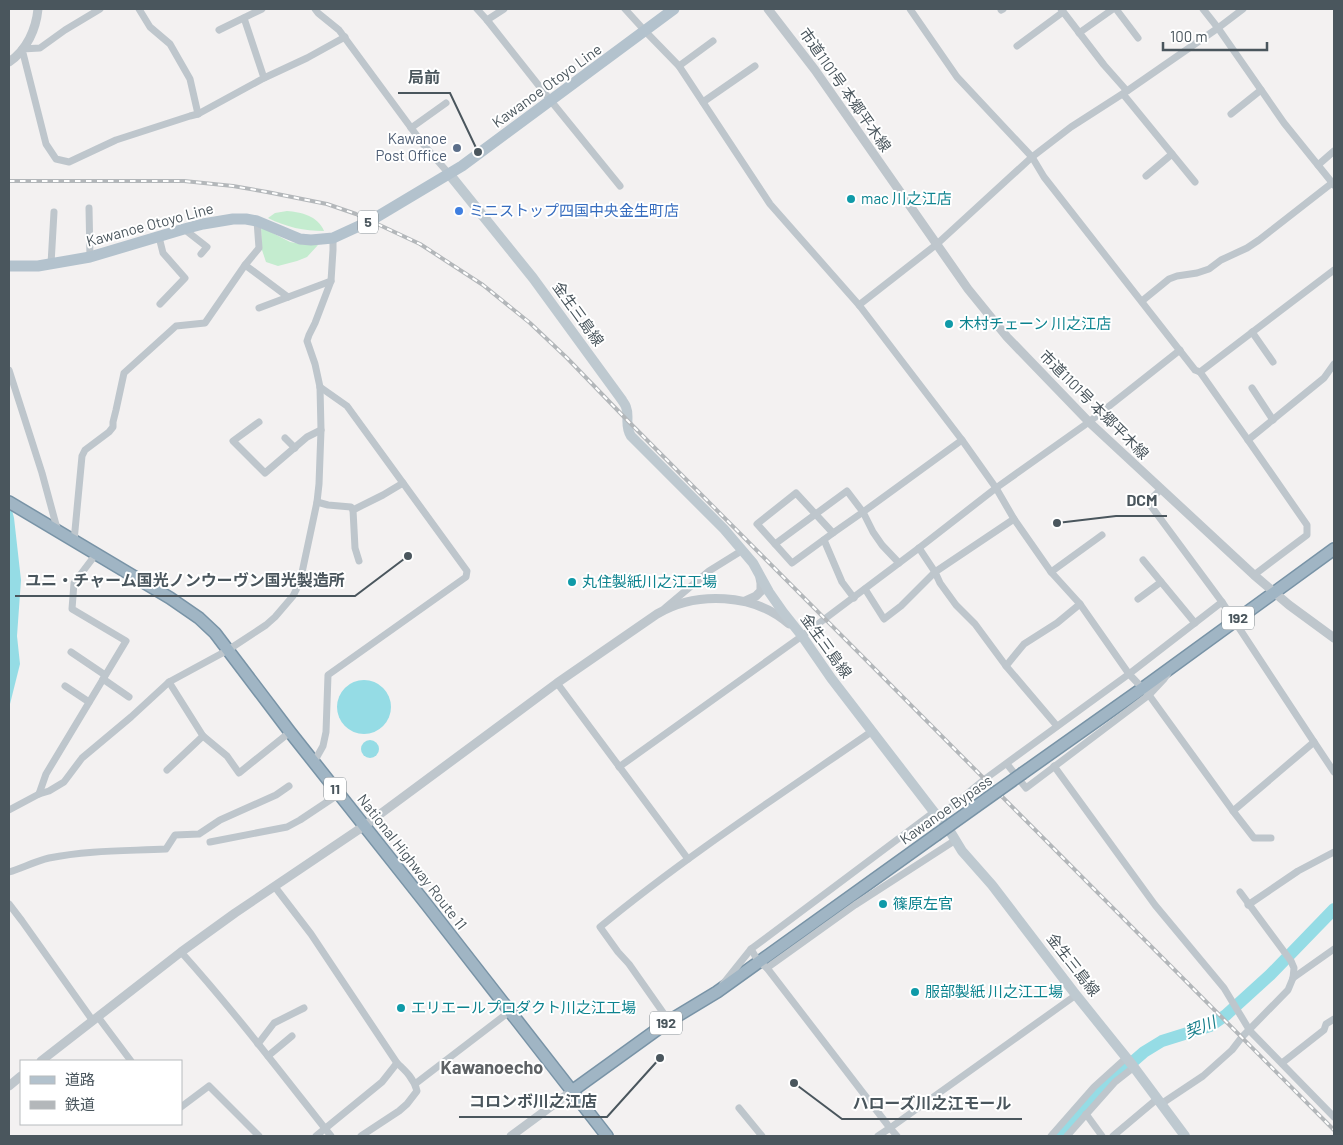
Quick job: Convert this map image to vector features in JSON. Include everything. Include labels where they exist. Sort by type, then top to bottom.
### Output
[{"type":"highway","name":"National Highway Route 11","points":[[9,502],[170,598],[199,618],[215,633],[290,732],[607,1136]]},
{"type":"highway","name":"Kawanoe Bypass","points":[[572,1091],[668,1021],[762,965],[936,835],[1146,691],[1170,668],[1334,548]]},
{"type":"main road","name":"Kawanoe Otoyo Line","points":[[9,266],[52,264],[90,257],[203,224],[233,220],[258,220],[300,239],[332,238],[370,221],[450,174],[674,9]]},
{"type":"main road","name":"金生三島線","points":[[450,174],[533,278],[622,400],[627,410],[627,426],[631,436],[724,529],[753,562],[769,592],[871,732],[945,823],[954,840],[970,862],[992,885],[1130,1062],[1185,1136]]},
{"type":"street","points":[[9,62],[22,49],[30,37],[36,22],[38,9]]},
{"type":"street","points":[[22,49],[40,48],[100,9]]},
{"type":"street","points":[[139,9],[150,27],[170,44],[190,79],[198,114]]},
{"type":"street","points":[[220,30],[262,9]]},
{"type":"street","points":[[315,9],[345,37],[423,144],[450,174]]},
{"type":"street","points":[[477,9],[620,186]]},
{"type":"street","points":[[487,20],[504,9]]},
{"type":"street","points":[[625,9],[679,66],[770,204],[859,306],[962,440],[1051,572],[1080,604],[1129,674],[1146,691],[1254,838],[1271,838]]},
{"type":"street","name":"市道1101号 本郷平木線","points":[[768,9],[815,70],[968,289],[1007,337],[1089,422],[1254,575],[1289,605],[1334,638]]},
{"type":"street","points":[[910,9],[957,77],[1032,157],[1044,177],[1194,370],[1200,372],[1307,525],[1307,535],[1254,575]]},
{"type":"street","points":[[1079,33],[1115,9],[1138,38]]},
{"type":"street","points":[[1142,301],[1169,279],[1209,269],[1221,260],[1247,248],[1333,184],[1284,123],[1203,9]]},
{"type":"street","points":[[859,306],[937,244],[1032,157],[1071,127],[1125,93],[1243,9]]},
{"type":"street","points":[[1017,46],[1062,10],[1195,182]]},
{"type":"street","points":[[244,18],[264,78]]},
{"type":"street","points":[[22,49],[46,144],[56,160],[69,162],[116,140],[198,114],[345,37]]},
{"type":"street","points":[[679,66],[713,41]]},
{"type":"street","points":[[703,102],[755,66]]},
{"type":"street","points":[[1231,114],[1261,90]]},
{"type":"street","points":[[411,128],[446,103]]},
{"type":"street","points":[[1318,165],[1334,151]]},
{"type":"street","points":[[1146,176],[1172,154]]},
{"type":"street","points":[[89,208],[90,257]]},
{"type":"street","points":[[52,264],[54,212]]},
{"type":"street","points":[[74,541],[82,456],[85,450],[109,432],[112,427],[124,373],[176,326],[205,323],[259,248],[258,220]]},
{"type":"street","points":[[184,229],[207,247],[201,254]]},
{"type":"street","points":[[159,237],[163,253],[185,278],[160,304]]},
{"type":"street","points":[[9,810],[64,782],[82,758],[169,682],[228,650],[266,625],[276,617],[293,596],[300,582],[318,502],[321,430],[320,387],[315,364],[307,342],[331,281],[332,238]]},
{"type":"street","points":[[246,265],[288,297]]},
{"type":"street","points":[[1200,372],[1334,270]]},
{"type":"street","points":[[259,308],[331,281]]},
{"type":"street","points":[[1252,332],[1273,362]]},
{"type":"street","points":[[620,767],[800,634],[854,598],[996,488],[1089,422],[1180,350]]},
{"type":"street","points":[[1248,440],[1324,378],[1334,364]]},
{"type":"street","points":[[9,370],[42,473],[58,532]]},
{"type":"street","points":[[314,762],[323,746],[326,732],[328,675],[466,577],[467,571],[347,406],[320,387]]},
{"type":"street","points":[[1252,388],[1273,420]]},
{"type":"street","points":[[259,422],[233,441],[265,473],[307,437],[321,430]]},
{"type":"street","points":[[285,438],[294,448]]},
{"type":"street","points":[[832,533],[796,493],[757,524],[792,563],[962,440]]},
{"type":"street","points":[[353,510],[403,483]]},
{"type":"street","points":[[1161,489],[1148,502],[1222,602],[1334,772]]},
{"type":"street","points":[[775,544],[846,491],[863,512],[872,532],[899,563]]},
{"type":"street","points":[[318,502],[351,507],[353,510]]},
{"type":"street","points":[[353,510],[355,548],[359,561]]},
{"type":"street","points":[[864,589],[884,619],[901,606],[935,572],[1014,519]]},
{"type":"street","points":[[1051,572],[1102,535]]},
{"type":"street","points":[[824,540],[842,582],[854,598]]},
{"type":"street","points":[[919,548],[956,605],[975,624],[1006,666],[1057,726]]},
{"type":"street","points":[[657,614],[709,571],[742,549]]},
{"type":"street","points":[[39,794],[46,774],[126,641],[72,609],[74,583],[96,554]]},
{"type":"street","points":[[1143,560],[1195,623]]},
{"type":"street","points":[[745,601],[756,596],[761,591],[759,573]]},
{"type":"street","points":[[1138,599],[1161,582]]},
{"type":"street","points":[[758,606],[768,600],[769,592]]},
{"type":"street","points":[[42,1060],[181,952],[364,826],[558,683],[668,607],[709,598],[745,601],[784,619],[800,634]]},
{"type":"street","points":[[716,992],[751,949],[1007,764],[1129,674],[1222,602]]},
{"type":"street","points":[[1006,666],[1024,644],[1057,623],[1080,604]]},
{"type":"street","points":[[71,652],[129,697]]},
{"type":"street","points":[[169,682],[204,736],[227,756],[240,773],[290,732]]},
{"type":"street","points":[[558,683],[688,859]]},
{"type":"street","points":[[65,686],[89,702]]},
{"type":"street","points":[[1007,764],[1026,788],[1146,691]]},
{"type":"street","points":[[668,1021],[629,964],[600,927],[634,898],[688,859],[871,732]]},
{"type":"street","points":[[167,770],[204,736]]},
{"type":"street","points":[[1233,811],[1314,742]]},
{"type":"street","points":[[1054,766],[1155,905],[1224,988],[1250,1031],[1334,1116]]},
{"type":"street","points":[[9,872],[47,859],[64,856],[94,852],[166,849],[175,835],[199,834],[220,820],[276,795],[289,786]]},
{"type":"street","points":[[210,842],[286,827],[339,794]]},
{"type":"street","points":[[762,965],[954,840]]},
{"type":"street","points":[[1248,905],[1298,871],[1334,852]]},
{"type":"street","points":[[274,887],[311,934],[397,1062],[415,1084],[417,1091],[407,1104],[361,1136]]},
{"type":"street","points":[[1113,1136],[1159,1102],[1203,1076],[1232,1050],[1242,1037],[1250,1031],[1288,990],[1293,978],[1294,968],[1291,961],[1240,892]]},
{"type":"street","points":[[9,904],[96,1019],[130,1060]]},
{"type":"street","points":[[751,949],[897,1136]]},
{"type":"street","points":[[1293,978],[1334,949]]},
{"type":"street","points":[[181,952],[268,1056],[331,1136]]},
{"type":"street","points":[[878,1136],[1076,995]]},
{"type":"street","points":[[258,1044],[274,1023],[304,1008]]},
{"type":"street","points":[[415,1084],[509,1012]]},
{"type":"street","points":[[1282,1063],[1324,1030],[1326,1024],[1334,1019]]},
{"type":"street","points":[[268,1056],[292,1036]]},
{"type":"street","points":[[316,1136],[382,1082],[397,1062]]},
{"type":"street","points":[[1068,1136],[1130,1062]]},
{"type":"street","points":[[1051,1136],[1094,1087],[1130,1062]]},
{"type":"street","points":[[9,1086],[20,1077]]},
{"type":"street","points":[[182,1106],[209,1086],[259,1136]]},
{"type":"street","points":[[511,1136],[572,1091]]},
{"type":"street","points":[[739,1108],[762,1136]]},
{"type":"street","points":[[1086,1114],[1102,1136]]},
{"type":"green space","points":[[298,212],[313,218],[324,231],[295,228],[268,218],[275,213]]},
{"type":"green space","points":[[261,227],[290,242],[318,245],[307,257],[278,266],[266,262],[262,250]]},
{"type":"water","points":[[9,498],[14,518],[21,580],[17,636],[20,664],[9,708],[10,577]]},
{"type":"water","points":[[364,680],[374,682],[383,688],[389,697],[391,707],[389,717],[383,726],[374,732],[364,734],[354,732],[345,726],[339,717],[337,707],[339,697],[345,688],[354,682]]},
{"type":"water","points":[[366,740],[374,740],[379,745],[377,756],[366,758],[361,753],[361,745]]},
{"type":"waterway","name":"契川","points":[[1060,1136],[1113,1079],[1144,1052],[1162,1041],[1210,1026],[1226,1015],[1270,975],[1334,909]]},
{"type":"railway","points":[[9,181],[184,181],[233,186],[327,204],[356,214],[420,244],[483,285],[530,323],[567,358],[1334,1130]]},
{"type":"place","name":"Kawanoe Post Office","points":[[457,148]]},
{"type":"place","name":"局前","points":[[478,152]]},
{"type":"place","name":"mac 川之江店","points":[[851,199]]},
{"type":"place","name":"ミニストップ四国中央金生町店","points":[[459,211]]},
{"type":"place","name":"木村チェーン 川之江店","points":[[949,324]]},
{"type":"place","name":"DCM","points":[[1057,523]]},
{"type":"place","name":"ユニ・チャーム国光ノンウーヴン国光製造所","points":[[408,556]]},
{"type":"place","name":"丸住製紙川之江工場","points":[[572,582]]},
{"type":"place","name":"篠原左官","points":[[883,904]]},
{"type":"place","name":"服部製紙 川之江工場","points":[[915,992]]},
{"type":"place","name":"エリエールプロダクト川之江工場","points":[[401,1008]]},
{"type":"place","name":"コロンボ川之江店","points":[[660,1058]]},
{"type":"place","name":"ハローズ川之江モール","points":[[794,1083]]},
{"type":"district","name":"Kawanoecho","points":[[492,1068]]}]
